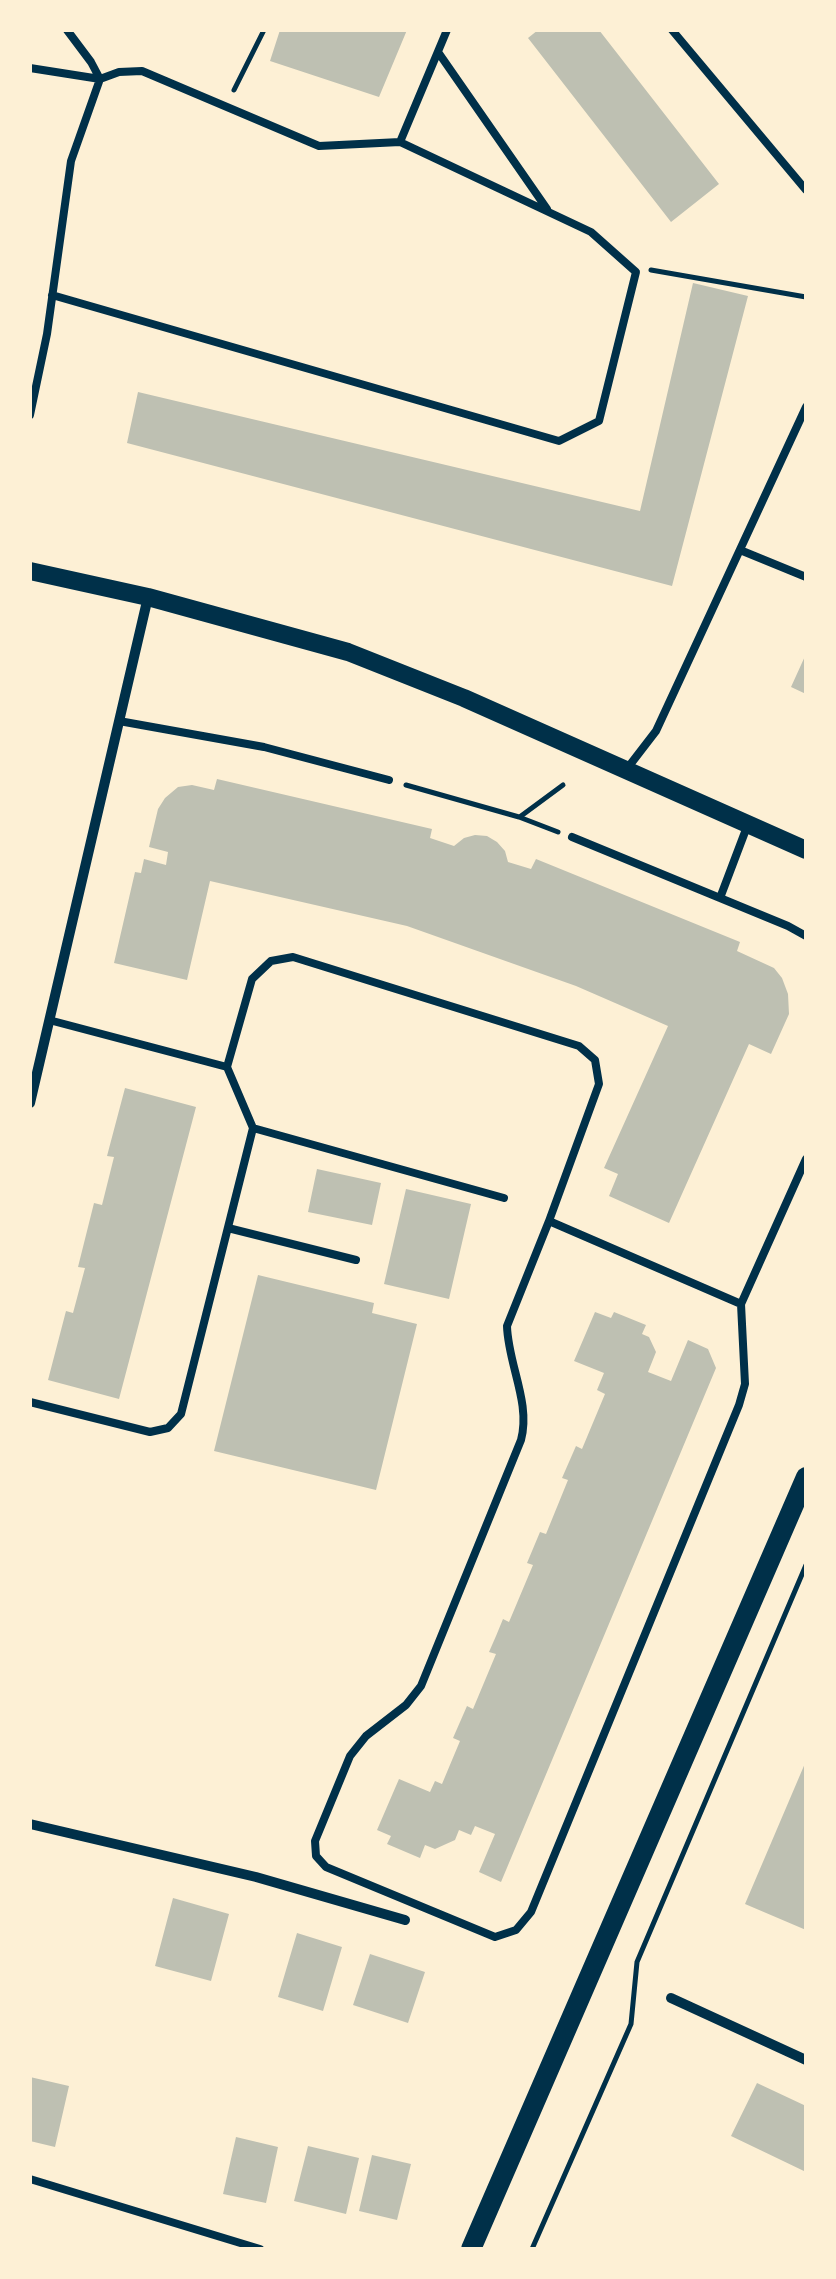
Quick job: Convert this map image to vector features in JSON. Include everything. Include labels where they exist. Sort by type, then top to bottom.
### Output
[{"type":"main road","points":[[472,2249],[806,1477]]},
{"type":"street","points":[[30,570],[348,652],[464,698],[806,850]]},
{"type":"street","points":[[30,1103],[148,598]]},
{"type":"street","points":[[30,1824],[256,1877],[405,1920]]},
{"type":"street","points":[[671,1998],[806,2060]]},
{"type":"lane","points":[[30,415],[47,334],[70,161],[100,79],[67,30]]},
{"type":"lane","points":[[400,142],[447,30]]},
{"type":"lane","points":[[672,30],[806,190]]},
{"type":"lane","points":[[438,52],[550,213]]},
{"type":"lane","points":[[30,68],[100,79],[119,72],[142,71],[319,146],[400,142],[591,232],[636,272],[599,421],[559,441],[52,294]]},
{"type":"lane","points":[[626,770],[656,732],[806,407]]},
{"type":"lane","points":[[740,550],[806,577]]},
{"type":"lane","points":[[119,721],[264,747],[389,780]]},
{"type":"lane","points":[[720,898],[748,824]]},
{"type":"lane","points":[[572,837],[806,936]]},
{"type":"lane","points":[[30,1402],[150,1432],[168,1428],[180,1414],[253,1128],[226,1068],[252,979],[271,961],[294,958],[579,1046],[595,1060],[599,1084],[508,1326],[525,1426],[521,1440],[421,1686],[406,1705],[366,1736],[350,1756],[315,1841],[316,1856],[326,1867],[494,1936],[516,1930],[531,1912],[739,1405],[745,1384],[741,1304],[806,1158]]},
{"type":"lane","points":[[49,1020],[226,1068]]},
{"type":"lane","points":[[253,1128],[504,1198]]},
{"type":"lane","points":[[549,1221],[741,1304]]},
{"type":"lane","points":[[228,1228],[356,1260]]},
{"type":"lane","points":[[30,2179],[260,2249]]},
{"type":"path","points":[[226,107],[264,30]]},
{"type":"path","points":[[636,272],[646,269],[806,297]]},
{"type":"path","points":[[389,780],[519,817],[572,837]]},
{"type":"path","points":[[519,817],[562,785]]},
{"type":"path","points":[[532,2249],[631,2024],[637,1962],[806,1565]]},
{"type":"building","points":[[280,30],[407,30],[379,97],[270,61]]},
{"type":"building","points":[[538,30],[599,30],[719,184],[671,222],[528,38]]},
{"type":"building","points":[[693,283],[748,296],[672,586],[127,443],[138,392],[640,511]]},
{"type":"building","points":[[806,654],[806,694],[791,687]]},
{"type":"building","points":[[217,779],[432,829],[430,838],[454,846],[464,838],[487,836],[505,851],[508,862],[531,869],[536,859],[740,942],[737,951],[774,968],[788,994],[789,1014],[771,1054],[749,1044],[669,1223],[609,1196],[618,1174],[604,1168],[668,1026],[576,986],[407,926],[210,881],[187,980],[114,963],[135,872],[141,873],[144,859],[166,865],[168,852],[149,847],[158,809],[178,787],[192,785],[214,790]]},
{"type":"building","points":[[125,1088],[196,1107],[119,1399],[48,1380],[66,1311],[73,1313],[85,1268],[78,1267],[94,1203],[102,1205],[114,1157],[107,1156]]},
{"type":"building","points":[[317,1169],[381,1183],[372,1225],[308,1212]]},
{"type":"building","points":[[406,1189],[471,1204],[449,1299],[384,1284]]},
{"type":"building","points":[[258,1275],[374,1303],[372,1313],[417,1324],[376,1490],[214,1451]]},
{"type":"building","points":[[595,1312],[611,1318],[614,1312],[646,1325],[642,1334],[649,1337],[656,1352],[648,1372],[671,1381],[688,1340],[708,1349],[716,1368],[501,1882],[479,1872],[495,1834],[475,1826],[471,1835],[459,1830],[455,1840],[435,1849],[425,1845],[420,1858],[387,1844],[391,1836],[377,1830],[399,1779],[430,1792],[435,1781],[442,1784],[460,1741],[453,1738],[467,1706],[473,1709],[496,1654],[489,1652],[503,1619],[509,1622],[533,1565],[527,1563],[540,1532],[546,1534],[568,1480],[562,1478],[576,1446],[582,1449],[605,1394],[597,1390],[604,1373],[574,1361]]},
{"type":"building","points":[[806,1761],[806,1930],[745,1904]]},
{"type":"building","points":[[173,1898],[229,1914],[211,1981],[155,1966]]},
{"type":"building","points":[[297,1933],[342,1947],[323,2011],[278,1997]]},
{"type":"building","points":[[370,1954],[425,1972],[408,2023],[353,2005]]},
{"type":"building","points":[[30,2077],[69,2086],[55,2147],[30,2141]]},
{"type":"building","points":[[757,2083],[806,2106],[806,2172],[731,2136]]},
{"type":"building","points":[[236,2137],[278,2147],[266,2203],[223,2194]]},
{"type":"building","points":[[308,2146],[359,2158],[346,2214],[294,2201]]},
{"type":"building","points":[[372,2155],[411,2164],[397,2220],[359,2211]]}]
